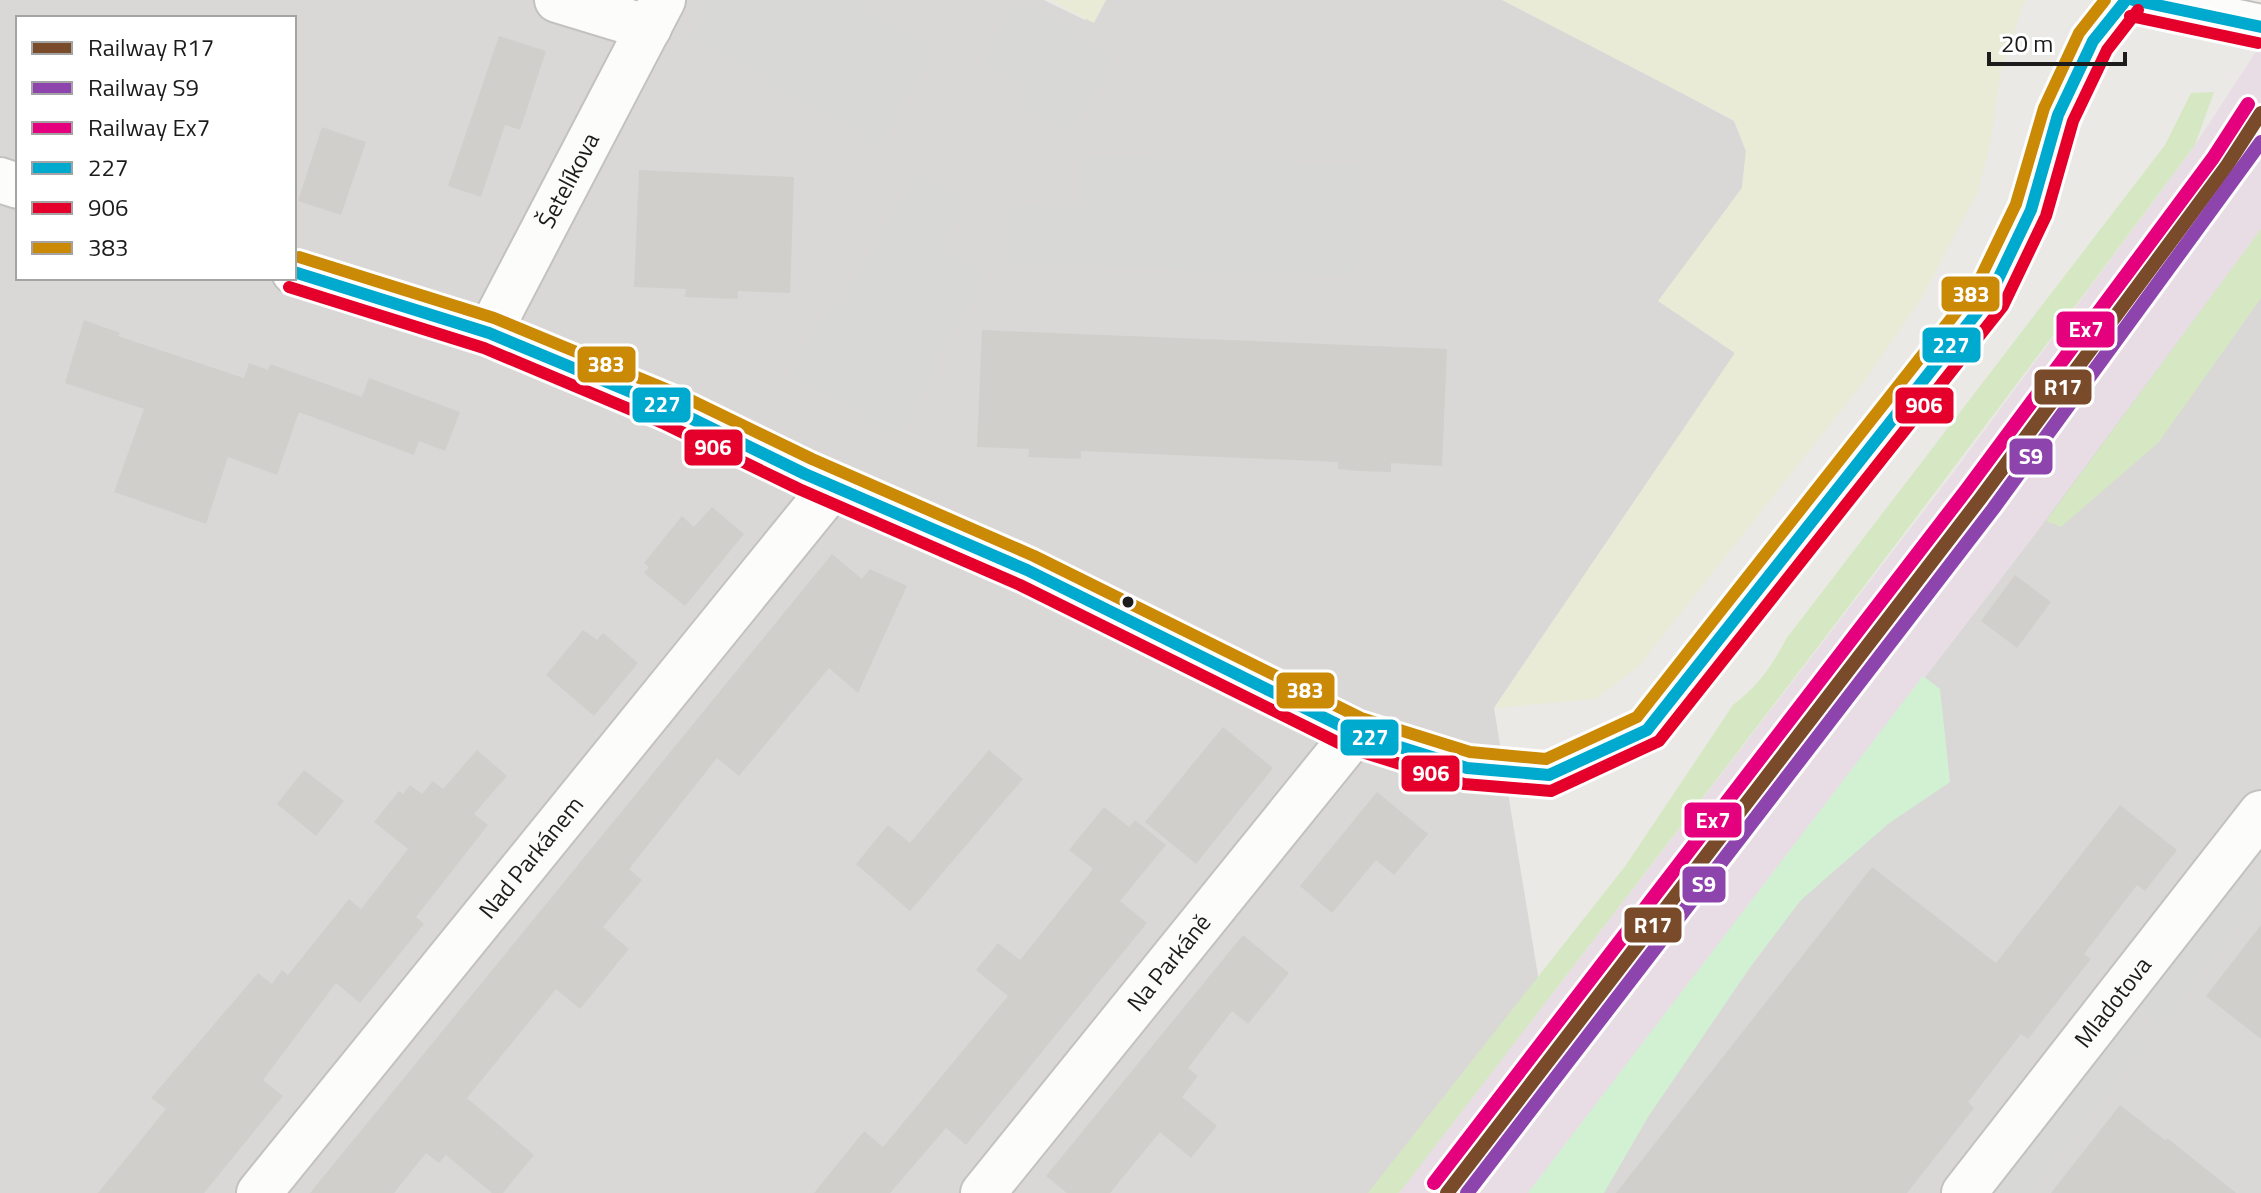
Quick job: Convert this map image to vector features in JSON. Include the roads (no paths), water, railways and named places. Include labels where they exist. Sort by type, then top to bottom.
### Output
[{"type":"street","name":"Šetelíkova","points":[[489,333],[656,14],[557,0]]},
{"type":"street","points":[[296,273],[489,333],[672,409],[833,486],[1027,570],[1355,733],[1467,768],[1549,775],[1647,730],[1990,296],[2031,210],[2058,115],[2093,41],[2126,0]]},
{"type":"street","points":[[2133,0],[2259,26]]},
{"type":"street","name":"Nad Parkánem","points":[[259,1193],[833,486]]},
{"type":"street","name":"Na Parkáně","points":[[983,1193],[1355,733]]},
{"type":"street","name":"Mladotova","points":[[1964,1193],[2261,813]]},
{"type":"rail line","name":"Ex7","points":[[1434,1183],[1967,489],[2213,158],[2248,104]]},
{"type":"rail line","name":"R17","points":[[1447,1193],[1980,499],[2226,167],[2261,113]]},
{"type":"rail line","name":"S9","points":[[1467,1193],[1993,509],[2261,142]]}]
